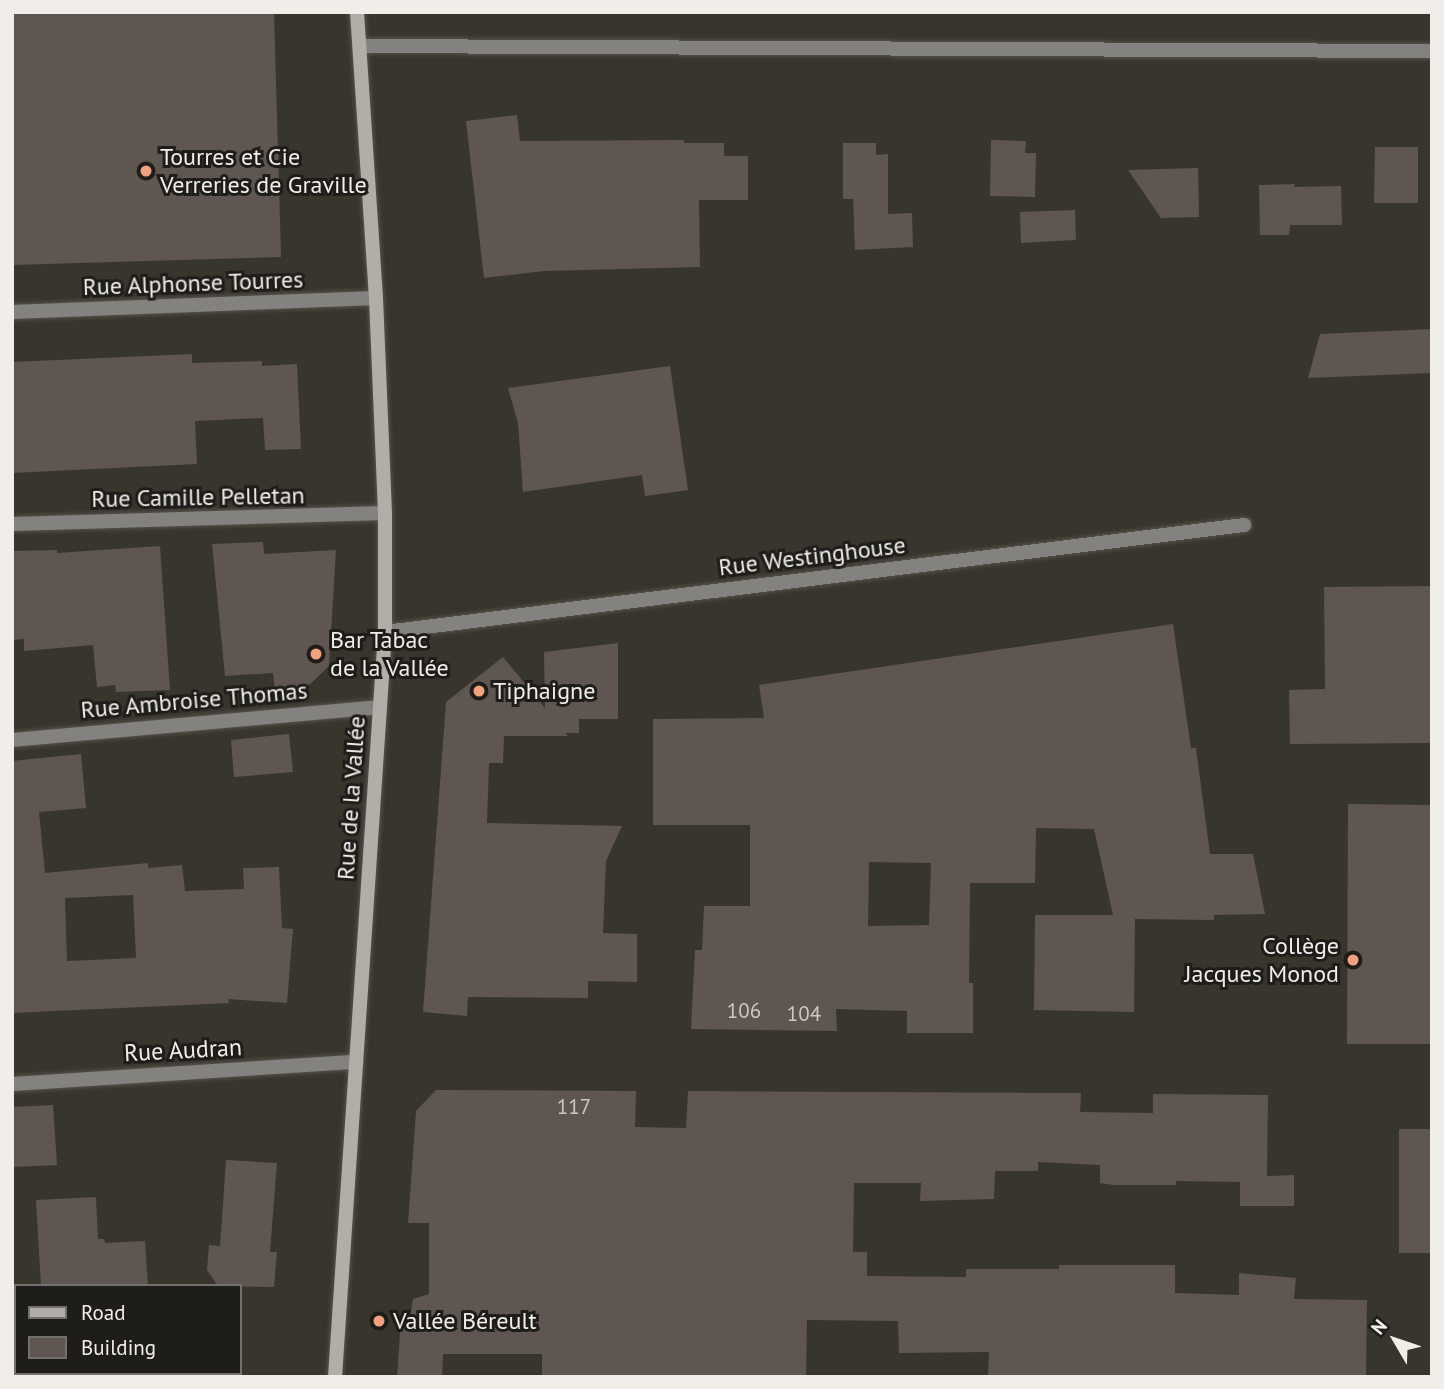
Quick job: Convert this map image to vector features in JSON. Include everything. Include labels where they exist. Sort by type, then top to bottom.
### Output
[{"type":"street","name":"Rue de la Vallée","points":[[335,1377],[385,632],[385,513],[376,298],[357,12]]},
{"type":"street","points":[[359,46],[1432,51]]},
{"type":"street","name":"Rue Alphonse Tourres","points":[[12,312],[376,298]]},
{"type":"street","name":"Rue Camille Pelletan","points":[[12,524],[385,513]]},
{"type":"street","name":"Rue Westinghouse","points":[[385,632],[1244,525]]},
{"type":"street","name":"Rue Ambroise Thomas","points":[[12,740],[380,706]]},
{"type":"street","name":"Rue Audran","points":[[12,1084],[356,1062]]},
{"type":"building","name":"Tourres et Cie Verreries de Graville","points":[[12,12],[274,12],[281,257],[12,265]]},
{"type":"building","points":[[517,115],[520,141],[684,140],[684,143],[724,143],[724,156],[748,156],[748,200],[699,200],[700,267],[544,271],[484,278],[466,121]]},
{"type":"building","points":[[991,140],[1026,141],[1025,153],[1036,153],[1035,197],[990,196]]},
{"type":"building","points":[[843,143],[876,143],[876,155],[888,154],[888,214],[912,213],[913,247],[855,250],[853,199],[843,199]]},
{"type":"building","points":[[1375,147],[1418,147],[1418,203],[1374,203]]},
{"type":"building","points":[[1198,168],[1199,217],[1161,218],[1128,170]]},
{"type":"building","points":[[1295,184],[1294,187],[1341,186],[1342,225],[1290,225],[1289,235],[1260,235],[1259,185]]},
{"type":"building","points":[[1075,210],[1076,240],[1021,243],[1020,212]]},
{"type":"building","points":[[1432,329],[1432,373],[1308,378],[1320,334]]},
{"type":"building","points":[[192,354],[192,363],[262,361],[262,366],[297,364],[301,449],[265,450],[263,418],[195,421],[197,464],[12,473],[12,362]]},
{"type":"building","points":[[670,366],[688,490],[645,496],[642,475],[523,492],[518,423],[508,388]]},
{"type":"building","points":[[263,542],[264,554],[336,550],[329,666],[308,686],[275,689],[273,673],[225,676],[212,544]]},
{"type":"building","points":[[160,546],[170,690],[116,692],[115,685],[97,687],[93,645],[24,651],[24,639],[12,640],[12,551],[57,550],[57,553]]},
{"type":"building","points":[[1432,586],[1432,743],[1290,744],[1289,690],[1325,689],[1324,587]]},
{"type":"building","points":[[1173,624],[1191,748],[1196,748],[1210,854],[1253,854],[1265,914],[1214,915],[1214,920],[1135,919],[1134,1012],[1034,1010],[1035,915],[1113,915],[1094,829],[1036,828],[1035,883],[970,883],[969,983],[973,983],[973,1033],[907,1033],[907,1011],[836,1009],[837,1031],[691,1029],[695,950],[702,950],[704,906],[750,906],[750,825],[653,825],[653,719],[764,718],[759,685]],"holes":[[[869,862],[931,863],[929,925],[868,926]]]},
{"type":"building","points":[[618,643],[618,719],[579,719],[579,733],[565,733],[568,736],[504,736],[503,763],[489,763],[487,823],[622,826],[606,861],[603,933],[637,934],[637,982],[588,981],[588,998],[468,997],[467,1016],[423,1012],[446,702],[503,657],[545,708],[544,652]]},
{"type":"building","points":[[289,734],[293,772],[234,777],[231,740]]},
{"type":"building","points":[[81,754],[86,808],[39,812],[45,873],[148,863],[148,868],[182,865],[185,891],[244,889],[243,868],[279,867],[282,928],[293,929],[287,1003],[228,999],[229,1003],[12,1013],[12,761]],"holes":[[[133,895],[136,958],[67,961],[65,898]]]},
{"type":"building","points":[[1348,804],[1432,805],[1432,1044],[1347,1044]]},
{"type":"building","points":[[436,1090],[636,1091],[635,1127],[686,1128],[688,1091],[1081,1093],[1080,1112],[1153,1113],[1153,1094],[1268,1095],[1267,1176],[1294,1175],[1294,1206],[1240,1206],[1240,1182],[1176,1181],[1176,1185],[1114,1185],[1100,1183],[1100,1165],[1038,1162],[1038,1171],[995,1171],[994,1199],[920,1201],[921,1183],[854,1183],[853,1252],[867,1252],[867,1276],[966,1277],[966,1269],[1059,1269],[1059,1265],[1175,1265],[1175,1293],[1239,1295],[1239,1273],[1296,1278],[1294,1299],[1367,1300],[1366,1377],[988,1377],[989,1352],[899,1353],[898,1321],[807,1320],[806,1377],[542,1377],[542,1354],[443,1354],[442,1377],[397,1377],[401,1318],[410,1318],[413,1299],[429,1294],[429,1223],[408,1223],[416,1111]]},
{"type":"building","points":[[53,1105],[57,1165],[12,1167],[12,1107]]},
{"type":"building","points":[[1399,1129],[1432,1129],[1432,1253],[1399,1253]]},
{"type":"building","points":[[226,1160],[277,1163],[270,1252],[277,1252],[274,1287],[217,1284],[207,1270],[209,1245],[220,1246]]},
{"type":"building","points":[[96,1197],[98,1239],[104,1239],[105,1243],[145,1241],[148,1284],[41,1284],[36,1200]]},
{"type":"place","name":"Tourres et Cie Verreries de Graville","points":[[146,171]]},
{"type":"place","name":"Bar Tabac de la Vallée","points":[[316,654]]},
{"type":"place","name":"Tiphaigne","points":[[479,691]]},
{"type":"place","name":"Collège Jacques Monod","points":[[1353,960]]},
{"type":"place","name":"Vallée Béreult","points":[[379,1321]]}]
